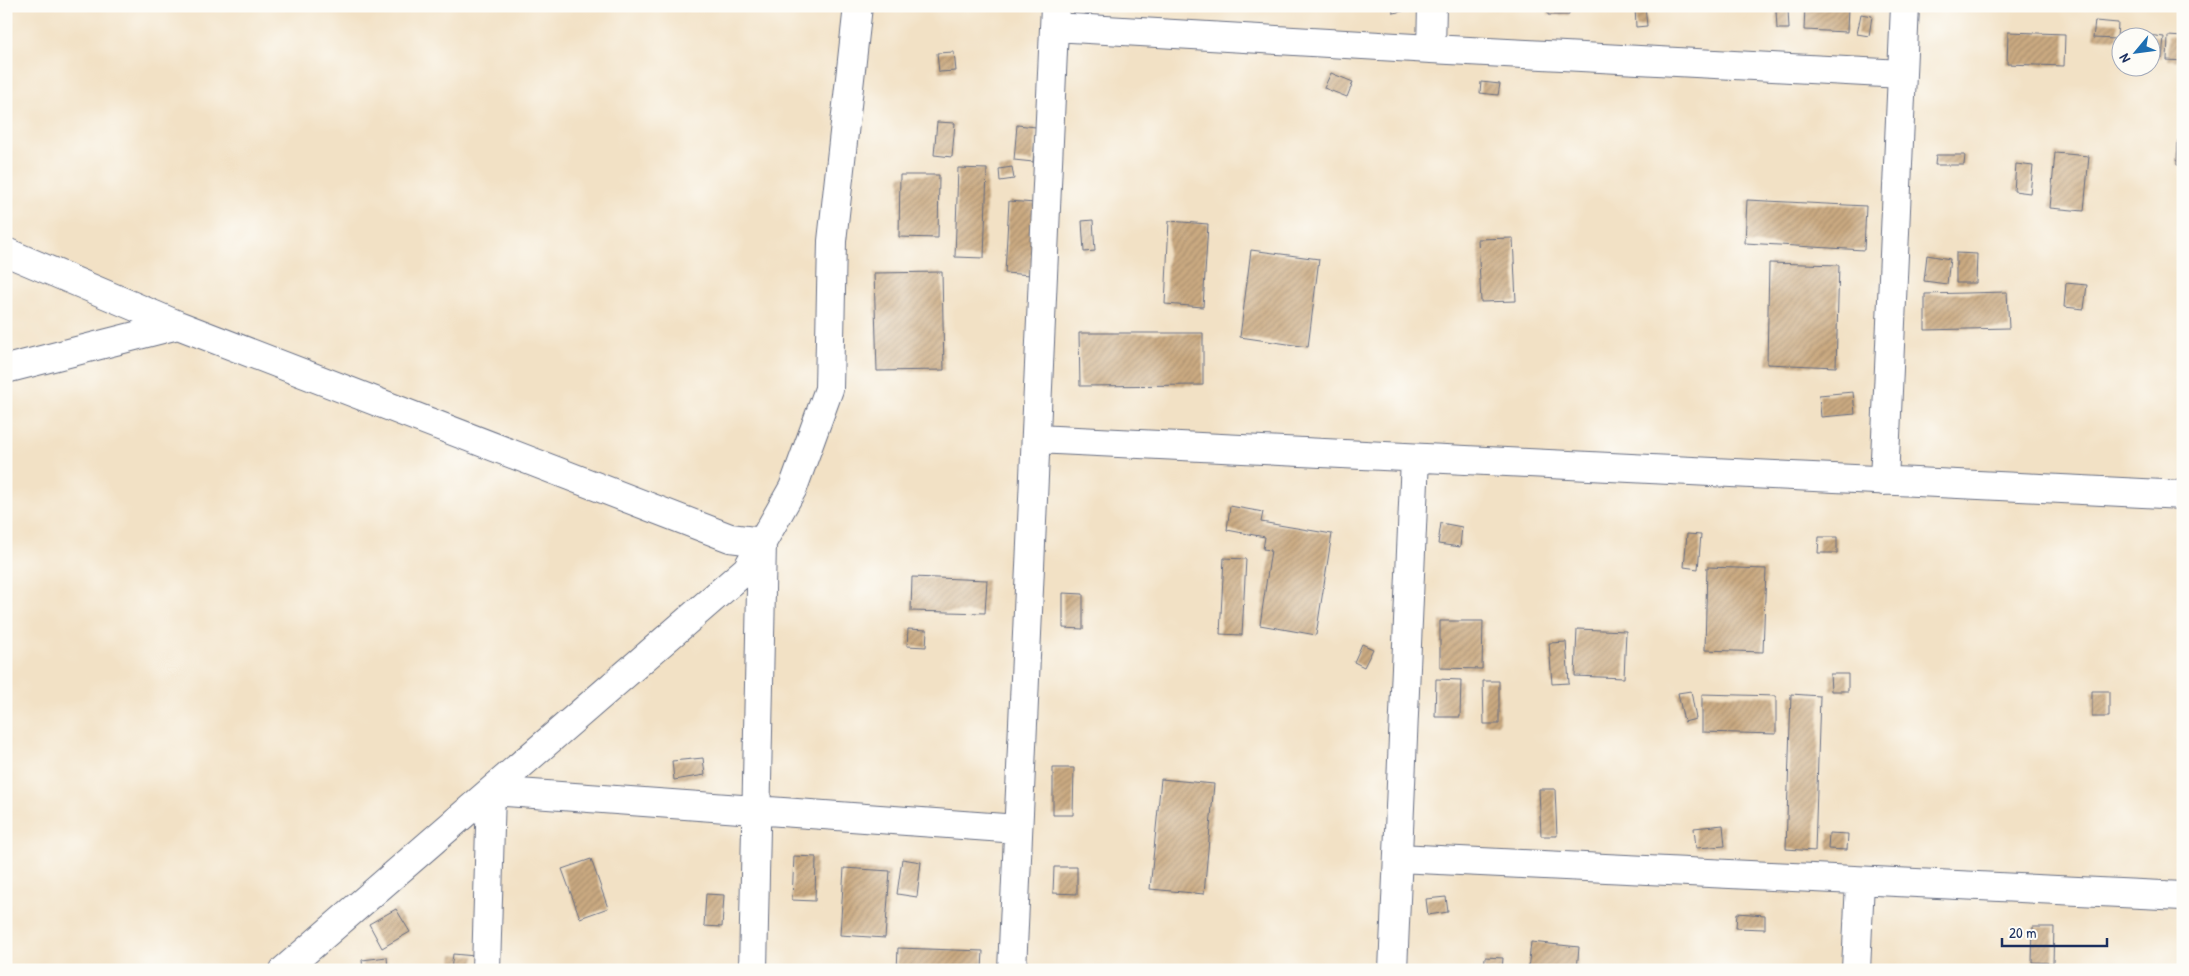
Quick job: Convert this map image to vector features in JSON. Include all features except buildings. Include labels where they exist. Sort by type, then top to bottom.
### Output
[{"type":"street","points":[[284,970],[747,569],[793,488],[829,389],[832,241],[858,6]]},
{"type":"street","points":[[1431,49],[1432,6]]},
{"type":"street","points":[[1884,480],[1905,6]]},
{"type":"street","points":[[1012,970],[1054,16],[1431,49],[1902,74]]},
{"type":"street","points":[[6,252],[178,325],[730,538],[762,542]]},
{"type":"street","points":[[6,369],[178,325]]},
{"type":"street","points":[[1036,439],[2183,495]]},
{"type":"street","points":[[1393,970],[1415,458]]},
{"type":"street","points":[[753,970],[762,542]]},
{"type":"street","points":[[491,791],[1018,829]]},
{"type":"street","points":[[486,970],[491,791]]},
{"type":"street","points":[[1398,858],[2183,896]]},
{"type":"street","points":[[1856,970],[1860,881]]}]
